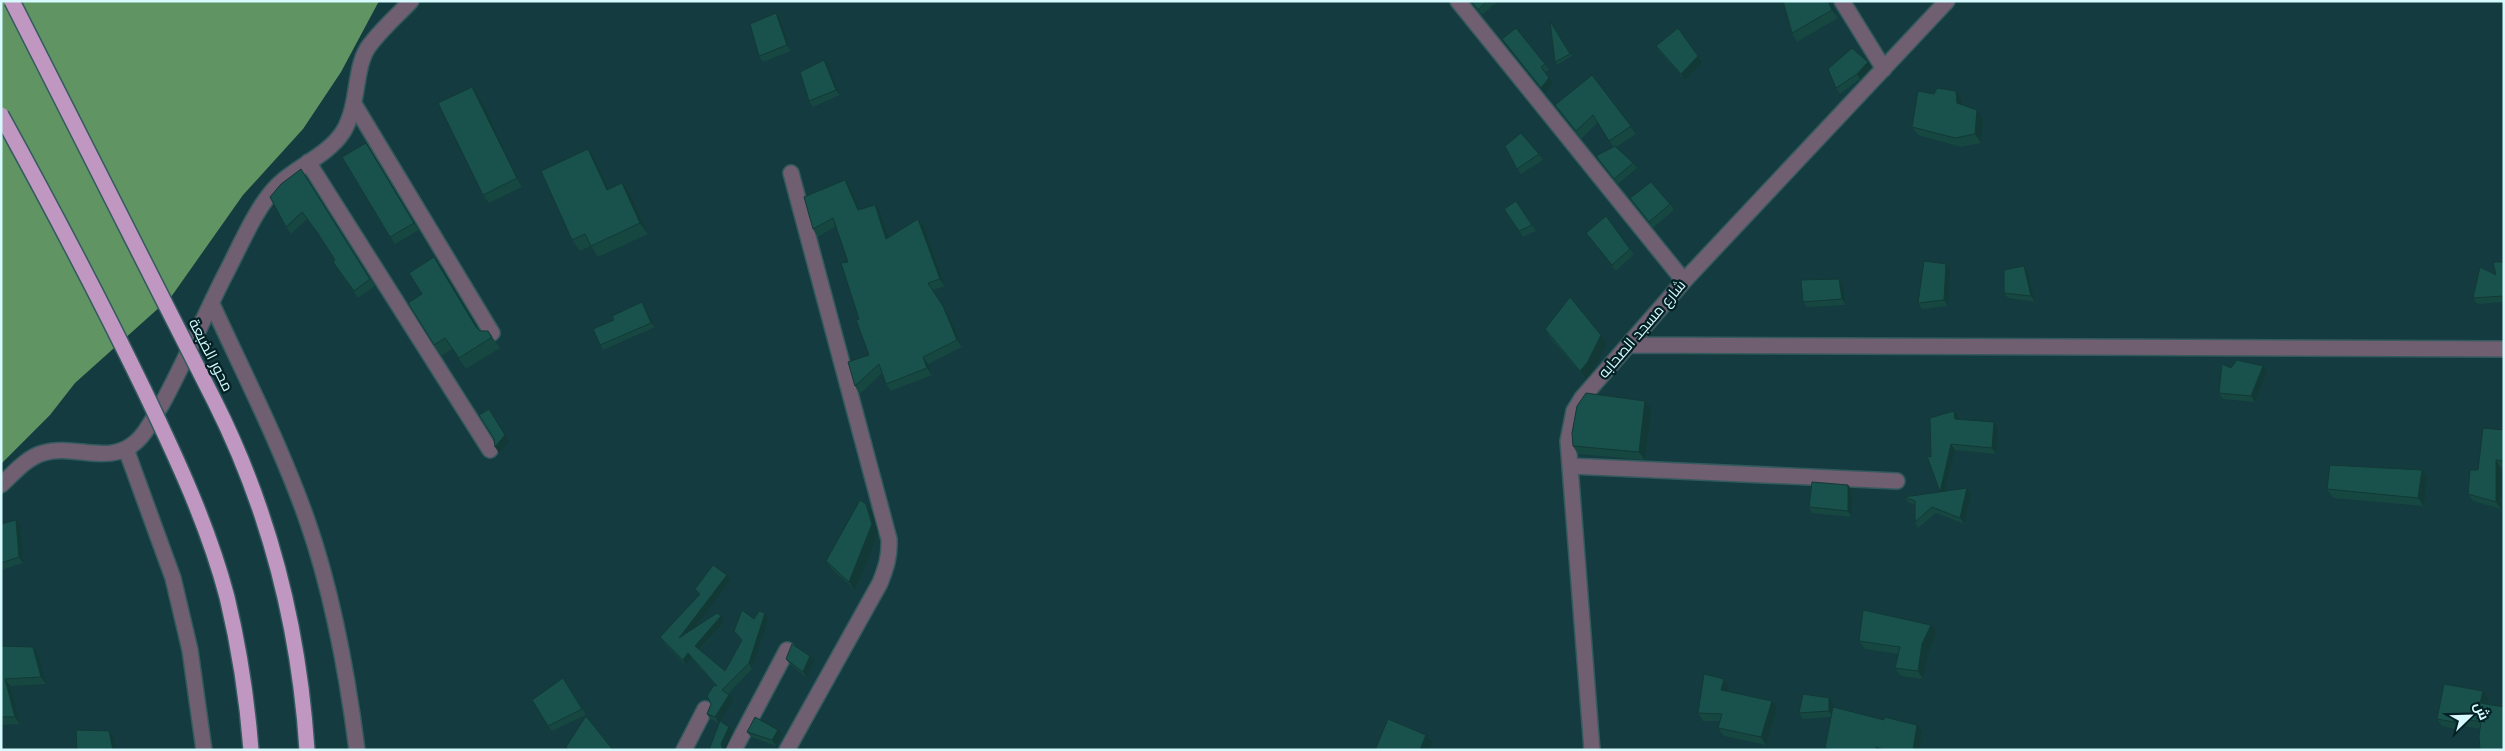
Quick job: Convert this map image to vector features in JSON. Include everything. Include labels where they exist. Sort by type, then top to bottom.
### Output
[{"type":"highway","name":"محور الضبعة","points":[[12,1],[215,402],[251,479],[282,578],[304,704],[307,750]]},
{"type":"highway","points":[[1,115],[91,280],[174,454],[202,520],[226,596],[240,659],[251,750]]},
{"type":"street","points":[[1,485],[26,461],[42,453],[74,450],[104,455],[126,449],[145,432],[180,372],[224,277],[266,199],[279,184],[329,146],[342,133],[350,118],[361,66],[367,49],[411,1]]},
{"type":"street","points":[[1458,1],[1684,281]]},
{"type":"street","points":[[1842,1],[1884,69]]},
{"type":"street","name":"شارع مسجد الصحابه","points":[[1592,750],[1568,441],[1574,411],[1582,398],[1684,281],[1947,1]]},
{"type":"street","points":[[354,104],[492,333]]},
{"type":"street","points":[[308,162],[490,450]]},
{"type":"street","points":[[787,750],[880,583],[890,552],[889,539],[791,173]]},
{"type":"street","points":[[212,304],[280,449],[307,521],[330,597],[346,668],[357,750]]},
{"type":"street","points":[[1628,346],[2504,349]]},
{"type":"street","points":[[126,449],[173,578],[190,650],[204,750]]},
{"type":"street","points":[[1570,466],[1897,481]]},
{"type":"street","points":[[734,750],[787,650]]},
{"type":"street","points":[[684,750],[706,708]]},
{"type":"shaded area","points":[[1,1],[379,1],[341,72],[303,129],[243,195],[171,297],[75,383],[50,415],[1,464]]},
{"type":"building","points":[[1471,1],[1487,1],[1478,10]]},
{"type":"building","points":[[1783,1],[1828,1],[1832,10],[1792,33]]},
{"type":"building","points":[[776,13],[787,45],[759,56],[750,24]]},
{"type":"building","points":[[1550,21],[1570,54],[1555,62]]},
{"type":"building","points":[[1516,28],[1545,64],[1541,67],[1549,78],[1541,88],[1502,39]]},
{"type":"building","points":[[1678,28],[1698,56],[1681,74],[1656,46]]},
{"type":"building","points":[[1852,48],[1868,62],[1857,74],[1836,88],[1828,69]]},
{"type":"building","points":[[824,60],[836,90],[809,101],[800,72]]},
{"type":"building","points":[[1592,75],[1631,126],[1609,141],[1593,115],[1576,131],[1555,105]]},
{"type":"building","points":[[472,87],[517,178],[483,195],[438,103]]},
{"type":"building","points":[[1937,88],[1956,91],[1957,103],[1977,110],[1975,134],[1955,138],[1912,127],[1918,91],[1934,94]]},
{"type":"building","points":[[1521,133],[1539,154],[1517,169],[1505,146]]},
{"type":"building","points":[[366,143],[414,223],[390,237],[342,157]]},
{"type":"building","points":[[1615,146],[1633,163],[1614,179],[1596,156]]},
{"type":"building","points":[[588,149],[607,190],[622,183],[640,223],[591,246],[585,234],[572,240],[541,171]]},
{"type":"building","points":[[301,169],[370,279],[354,291],[333,262],[335,260],[302,212],[286,227],[270,197],[281,184]]},
{"type":"building","points":[[845,180],[858,210],[875,205],[886,239],[918,219],[940,279],[928,283],[943,306],[957,340],[923,357],[927,368],[886,384],[879,364],[855,386],[848,362],[869,355],[856,320],[859,319],[841,263],[848,262],[833,218],[813,229],[804,197]]},
{"type":"building","points":[[1651,182],[1670,204],[1649,222],[1630,198]]},
{"type":"building","points":[[1516,201],[1532,225],[1519,231],[1504,209]]},
{"type":"building","points":[[1606,216],[1630,249],[1612,265],[1586,233]]},
{"type":"building","points":[[434,257],[476,327],[480,331],[488,331],[492,337],[459,358],[445,338],[434,345],[408,303],[422,294],[409,273]]},
{"type":"building","points":[[1924,261],[1946,264],[1944,300],[1918,303]]},
{"type":"building","points":[[2493,262],[2504,262],[2504,300],[2503,296],[2473,298],[2480,267],[2496,275]]},
{"type":"building","points":[[2024,266],[2031,296],[2004,293],[2004,270]]},
{"type":"building","points":[[1839,279],[1842,299],[1803,302],[1801,280]]},
{"type":"building","points":[[1570,297],[1601,335],[1587,363],[1580,371],[1545,329]]},
{"type":"building","points":[[642,302],[651,323],[600,345],[593,329],[614,320],[612,316]]},
{"type":"building","points":[[2237,360],[2263,366],[2251,396],[2219,393],[2222,364],[2231,368]]},
{"type":"building","points":[[1586,393],[1645,401],[1639,452],[1573,446],[1572,433],[1577,406]]},
{"type":"building","points":[[489,409],[505,435],[495,447],[494,439],[479,415]]},
{"type":"building","points":[[1954,411],[1955,419],[1994,422],[1992,448],[1951,444],[1940,492],[1927,456],[1931,457],[1930,418]]},
{"type":"building","points":[[2483,428],[2504,430],[2504,461],[2496,460],[2496,502],[2468,494],[2470,470],[2478,470]]},
{"type":"building","points":[[2330,465],[2422,470],[2418,498],[2327,489]]},
{"type":"building","points":[[1812,482],[1848,485],[1848,511],[1809,507]]},
{"type":"building","points":[[1967,488],[1960,518],[1932,507],[1915,522],[1915,501],[1904,497]]},
{"type":"building","points":[[860,500],[866,504],[872,524],[849,582],[826,561]]},
{"type":"building","points":[[16,520],[19,557],[1,563],[1,524]]},
{"type":"building","points":[[713,565],[727,575],[679,638],[717,613],[721,616],[695,646],[725,671],[742,640],[734,631],[742,610],[754,619],[759,611],[765,613],[749,663],[722,690],[729,695],[715,717],[707,714],[711,704],[707,696],[714,685],[717,686],[688,653],[683,660],[660,637],[700,594],[695,589]]},
{"type":"building","points":[[1863,610],[1931,625],[1922,644],[1918,671],[1895,668],[1900,647],[1859,641]]},
{"type":"building","points":[[792,644],[810,656],[803,672],[786,659]]},
{"type":"building","points":[[1,646],[33,647],[41,677],[5,679],[15,717],[1,717]]},
{"type":"building","points":[[1704,674],[1724,679],[1721,690],[1772,701],[1761,737],[1718,728],[1722,714],[1698,713]]},
{"type":"building","points":[[563,678],[582,709],[548,726],[532,700]]},
{"type":"building","points":[[2444,684],[2483,691],[2480,703],[2504,707],[2504,750],[2480,750],[2481,722],[2455,717],[2454,722],[2437,719]]},
{"type":"building","points":[[1803,694],[1829,698],[1829,711],[1799,713]]},
{"type":"building","points":[[1833,707],[1884,720],[1884,717],[1917,725],[1913,750],[1885,750],[1876,747],[1876,750],[1833,750],[1825,748]]},
{"type":"building","points":[[586,716],[613,750],[569,750],[566,747]]},
{"type":"building","points":[[755,717],[778,730],[772,740],[747,732]]},
{"type":"building","points":[[1388,719],[1426,735],[1420,750],[1375,750]]},
{"type":"building","points":[[720,721],[729,727],[721,744],[723,750],[709,750]]},
{"type":"building","points":[[76,730],[109,731],[113,750],[77,750]]}]
